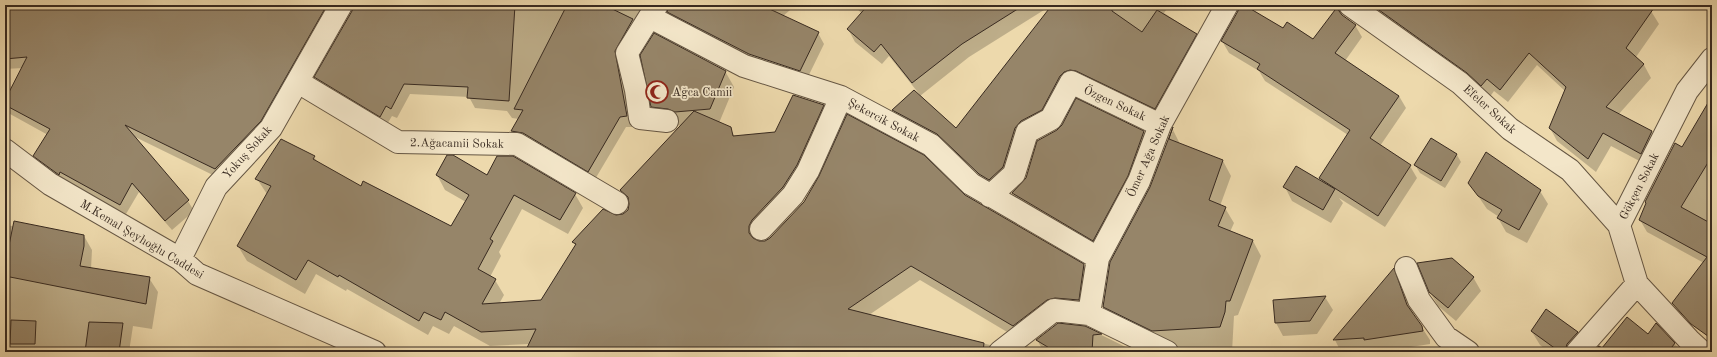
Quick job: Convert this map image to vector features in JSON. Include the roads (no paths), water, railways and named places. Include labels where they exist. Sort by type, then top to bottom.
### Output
[{"type":"street","name":"Yokuş Sokak","points":[[180,259],[216,187],[271,128],[341,5]]},
{"type":"street","name":"Ömer Ağa Sokak","points":[[1089,314],[1098,258],[1139,181],[1160,125],[1227,5]]},
{"type":"street","name":"Efeler Sokak","points":[[1350,5],[1460,83],[1510,129],[1570,170],[1619,225]]},
{"type":"street","name":"Şekercik Sokak","points":[[653,11],[744,66],[841,97],[931,145],[965,179],[990,196],[1098,258]]},
{"type":"street","points":[[653,11],[627,53],[636,90],[640,118],[667,121]]},
{"type":"street","name":"Gökçen Sokak","points":[[1637,284],[1619,225],[1686,91],[1712,59]]},
{"type":"street","name":"2.Ağacamii Sokak","points":[[298,82],[398,142],[517,144],[617,203]]},
{"type":"street","name":"Özgen Sokak","points":[[990,196],[1014,174],[1027,132],[1051,119],[1071,82],[1160,125]]},
{"type":"street","points":[[761,229],[793,196],[808,171],[841,97]]},
{"type":"street","name":"M.Kemal Şeyhoğlu Caddesi","points":[[5,150],[50,184],[180,259],[197,274],[375,352]]},
{"type":"street","points":[[1406,268],[1419,300],[1446,336],[1468,352]]},
{"type":"street","points":[[1577,352],[1637,284],[1702,352]]},
{"type":"street","points":[[1000,352],[1054,310],[1089,314],[1165,352]]},
{"type":"place","name":"Ağca Camii","points":[[657,92]]}]
